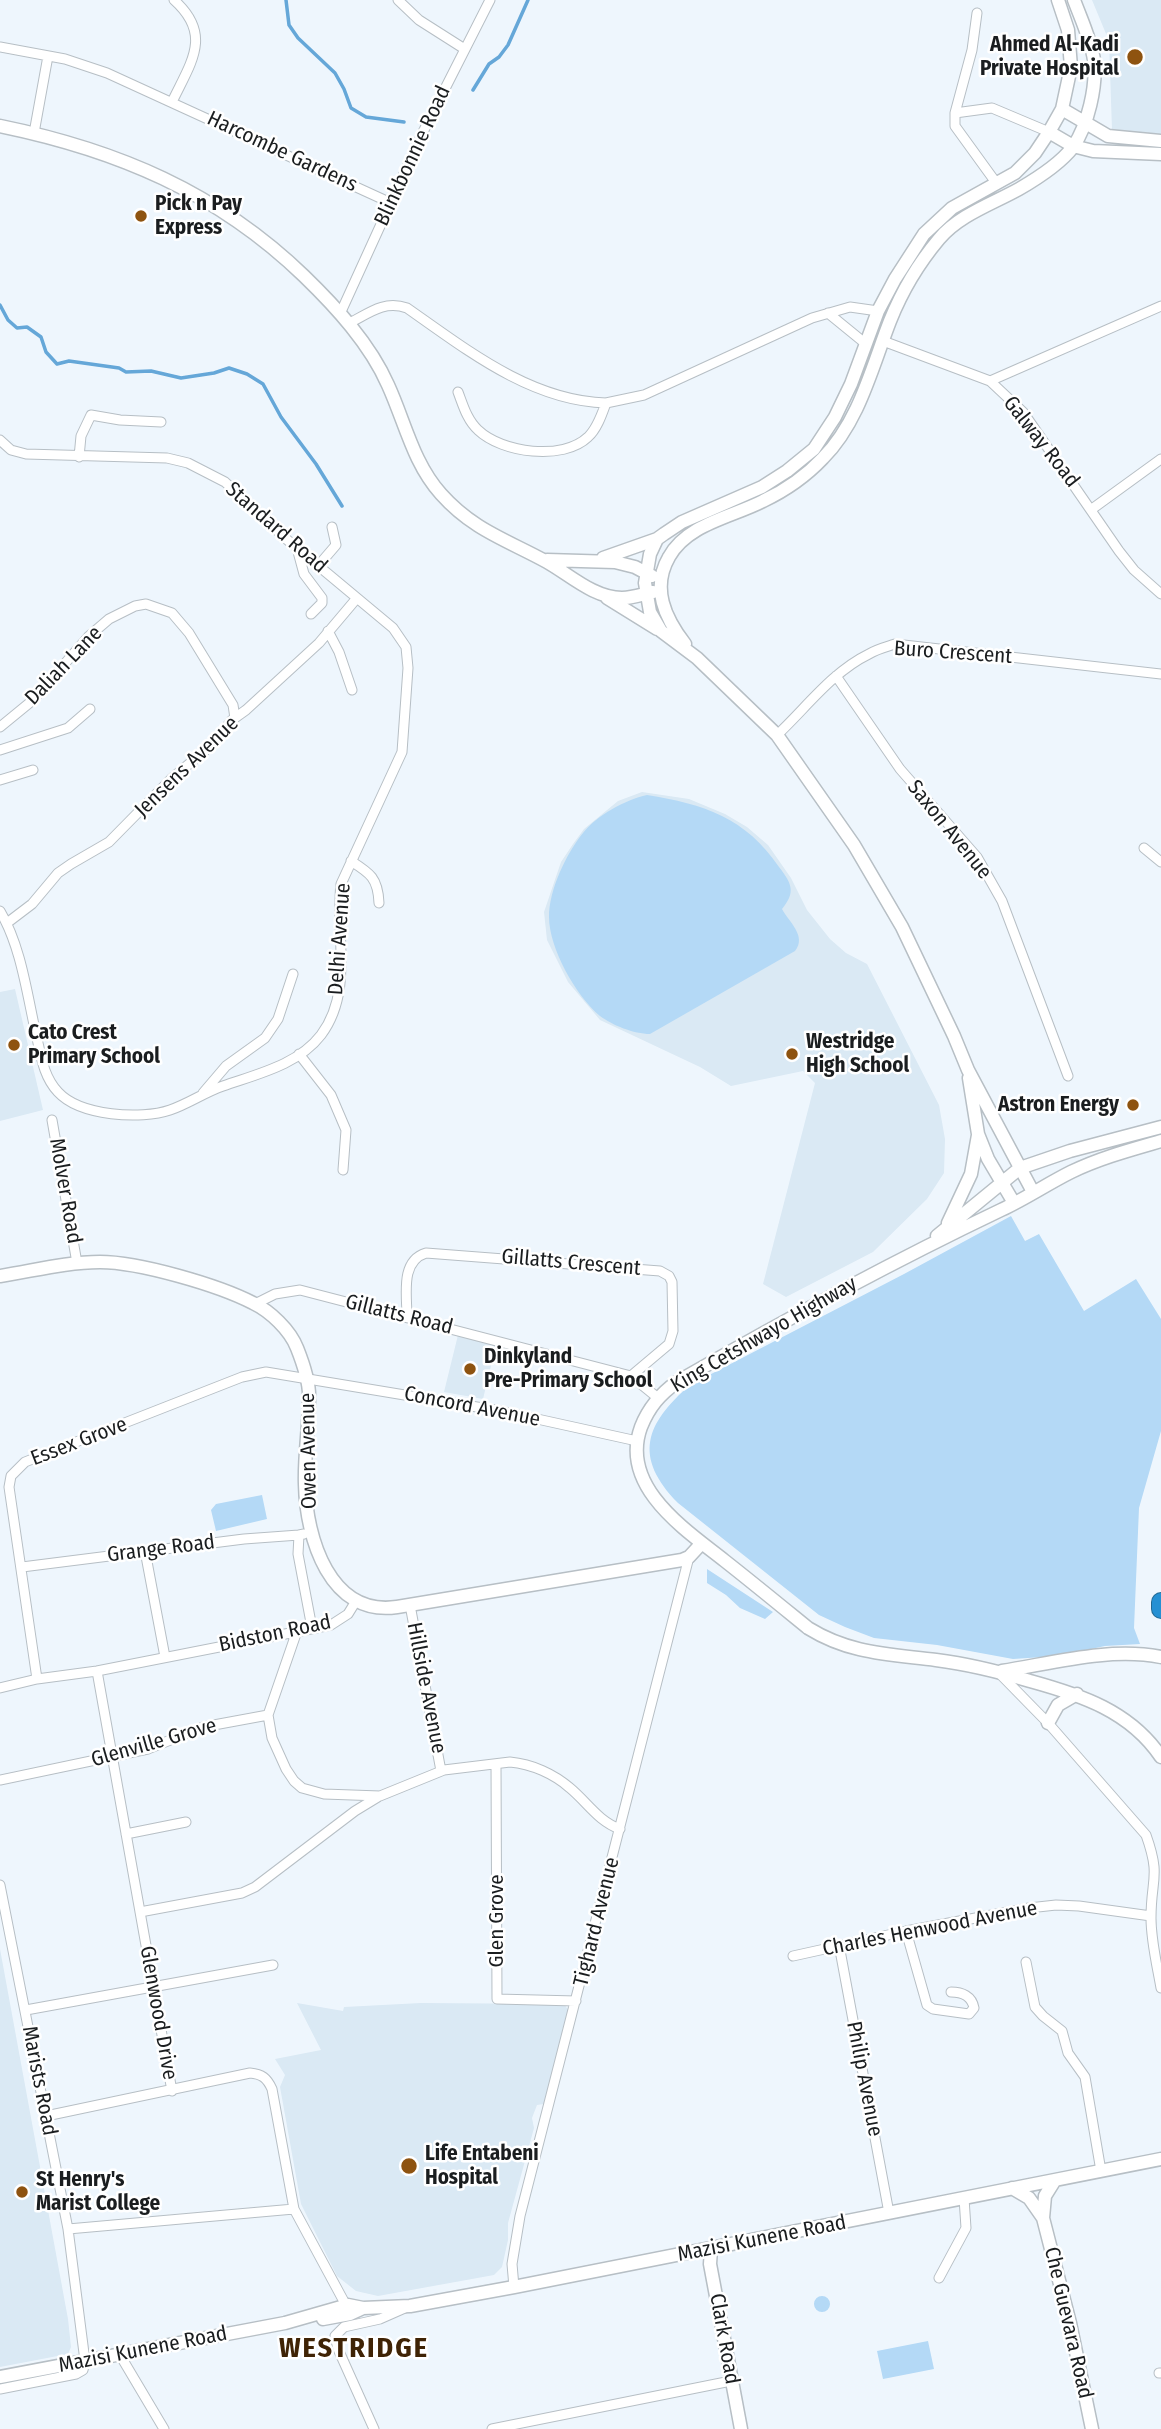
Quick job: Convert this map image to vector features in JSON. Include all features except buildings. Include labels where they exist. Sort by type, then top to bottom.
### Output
[{"type":"highway","points":[[1161,1602],[1161,1609]]},
{"type":"main road","points":[[592,561],[657,540],[682,522],[762,487],[788,471],[814,449],[835,417],[851,384],[878,311],[909,254],[936,220],[1025,164],[1062,109],[1071,67],[1064,12],[1058,0]]},
{"type":"main road","points":[[697,658],[672,626],[663,607],[661,585],[668,558],[684,538],[763,501],[791,484],[824,457],[848,424],[861,398],[902,295],[919,263],[942,236],[971,213],[1047,172],[1073,146],[1085,121],[1092,94],[1094,60],[1073,0]]},
{"type":"main road","points":[[1062,109],[1108,136],[1161,142]]},
{"type":"main road","points":[[0,126],[76,144],[130,163],[221,209],[266,242],[344,319],[380,368],[417,459],[441,495],[480,528],[540,559],[661,631],[697,658],[777,735],[854,845],[902,927],[968,1070],[1033,1192]]},
{"type":"main road","points":[[1049,132],[1073,146],[1105,152],[1161,154]]},
{"type":"main road","points":[[657,540],[645,572],[650,612],[661,631]]},
{"type":"main road","points":[[540,559],[626,564],[645,572],[661,585]]},
{"type":"main road","points":[[604,596],[628,598],[646,594],[661,585]]},
{"type":"main road","points":[[968,1070],[978,1134],[1014,1203]]},
{"type":"main road","name":"King Cetshwayo Highway","points":[[923,1247],[1020,1168],[1070,1151],[1161,1127]]},
{"type":"main road","points":[[945,1229],[971,1174],[978,1134]]},
{"type":"main road","name":"King Cetshwayo Highway","points":[[638,1441],[645,1418],[658,1398],[677,1382],[754,1337],[1072,1172],[1115,1154],[1161,1142]]},
{"type":"main road","name":"Owen Avenue","points":[[0,1276],[77,1263],[103,1262],[138,1266],[213,1288],[255,1304],[272,1316],[297,1346],[310,1397],[305,1459],[306,1534],[330,1578],[340,1590],[356,1601]]},
{"type":"main road","points":[[638,1441],[638,1464],[649,1489],[680,1526],[808,1628],[836,1643],[876,1654],[940,1660],[997,1671],[1077,1694],[1115,1713],[1133,1726],[1158,1752]]},
{"type":"main road","points":[[689,1557],[701,1544]]},
{"type":"main road","name":"Bidston Road","points":[[356,1601],[374,1608],[387,1609],[689,1557]]},
{"type":"main road","points":[[997,1671],[1138,1654],[1161,1657]]},
{"type":"main road","points":[[1048,1723],[1058,1705],[1077,1694]]},
{"type":"main road","name":"Mazisi Kunene Road","points":[[0,2377],[285,2323],[298,2323],[349,2310],[410,2306],[514,2287],[1161,2159]]},
{"type":"main road","name":"Che Guevara Road","points":[[1055,2180],[1045,2196],[1043,2218],[1070,2323],[1092,2429]]},
{"type":"main road","name":"Che Guevara Road","points":[[1013,2188],[1028,2198],[1043,2218]]},
{"type":"main road","name":"Clark Road","points":[[711,2249],[710,2264],[741,2429]]},
{"type":"street","points":[[173,102],[197,41],[191,18],[174,0]]},
{"type":"street","points":[[398,0],[419,20],[463,48]]},
{"type":"street","name":"Blinkbonnie Road","points":[[344,319],[391,203],[463,48],[490,0]]},
{"type":"street","points":[[977,13],[972,50],[955,113],[955,126],[997,184]]},
{"type":"street","name":"Harcombe Gardens","points":[[0,47],[85,64],[391,203]]},
{"type":"street","points":[[34,133],[48,56]]},
{"type":"street","points":[[955,113],[992,108],[1049,132]]},
{"type":"street","points":[[344,319],[386,304],[397,304],[525,383],[573,401],[606,403],[644,395],[802,322],[828,313],[850,307],[878,311]]},
{"type":"street","points":[[990,381],[1161,306]]},
{"type":"street","points":[[828,313],[866,344]]},
{"type":"street","name":"Galway Road","points":[[883,341],[990,381],[1023,412],[1134,570],[1161,594]]},
{"type":"street","points":[[458,392],[472,424],[486,436],[520,448],[547,452],[561,451],[589,436],[606,403]]},
{"type":"street","points":[[79,457],[81,436],[91,415],[161,422]]},
{"type":"street","name":"Standard Road","points":[[0,440],[11,450],[26,454],[159,457],[188,463],[225,482],[297,548],[393,628],[406,647]]},
{"type":"street","points":[[1092,509],[1161,459]]},
{"type":"street","points":[[318,566],[337,545],[332,527]]},
{"type":"street","points":[[297,548],[304,574],[322,598],[322,603],[311,614]]},
{"type":"street","name":"Jensens Avenue","points":[[7,923],[32,904],[58,873],[109,842],[171,779],[213,744],[235,718],[319,643],[357,598]]},
{"type":"street","name":"Daliah Lane","points":[[0,727],[33,700],[88,638],[109,619],[135,606],[146,604],[172,613],[189,634],[233,705],[235,718]]},
{"type":"street","points":[[328,631],[339,652],[352,690]]},
{"type":"street","name":"Buro Crescent","points":[[777,735],[836,676],[870,653],[895,644],[1161,674]]},
{"type":"street","name":"Delhi Avenue","points":[[7,923],[47,1077],[56,1090],[78,1106],[98,1112],[120,1114],[145,1115],[169,1111],[202,1094],[255,1076],[299,1054],[321,1035],[340,992],[341,884],[402,752],[408,668],[406,647]]},
{"type":"street","name":"Saxon Avenue","points":[[836,676],[900,769],[977,857],[989,876],[1002,901],[1068,1076]]},
{"type":"street","points":[[0,750],[68,728],[90,709]]},
{"type":"street","points":[[0,780],[33,770]]},
{"type":"street","points":[[1144,848],[1161,862]]},
{"type":"street","points":[[351,861],[370,874],[375,881],[379,903]]},
{"type":"street","points":[[0,911],[7,923]]},
{"type":"street","points":[[202,1094],[226,1066],[265,1038],[278,1019],[293,974]]},
{"type":"street","points":[[299,1054],[331,1095],[346,1130],[343,1170]]},
{"type":"street","name":"Molver Road","points":[[52,1120],[77,1263]]},
{"type":"street","name":"Gillatts Crescent","points":[[407,1317],[408,1270],[415,1258],[426,1253],[660,1271],[669,1276],[672,1282],[672,1339],[664,1350],[631,1376]]},
{"type":"street","name":"Gillatts Road","points":[[255,1304],[275,1294],[300,1290],[631,1376],[658,1398]]},
{"type":"street","name":"Essex Grove","points":[[37,1679],[9,1483],[16,1469],[25,1462],[242,1377],[266,1372],[306,1378]]},
{"type":"street","name":"Concord Avenue","points":[[306,1378],[501,1411],[638,1441]]},
{"type":"street","name":"Grange Road","points":[[22,1567],[306,1534]]},
{"type":"street","name":"Owen Avenue","points":[[306,1534],[298,1554],[312,1628]]},
{"type":"street","points":[[145,1551],[165,1657]]},
{"type":"street","name":"Tighard Avenue","points":[[514,2287],[512,2264],[520,2216],[689,1557]]},
{"type":"street","name":"Bidston Road","points":[[0,1688],[312,1628],[338,1621],[348,1614],[356,1601]]},
{"type":"street","name":"Hillside Avenue","points":[[410,1605],[441,1771]]},
{"type":"street","points":[[297,1631],[268,1715],[275,1747],[286,1769],[302,1788],[324,1794],[380,1796]]},
{"type":"street","name":"Glenwood Drive","points":[[97,1671],[172,2091],[250,2073],[260,2074],[268,2080],[272,2089],[294,2209],[349,2310]]},
{"type":"street","points":[[997,1671],[1048,1723],[1155,1848],[1161,1866],[1151,1916],[1161,1988]]},
{"type":"street","name":"Glenville Grove","points":[[0,1780],[148,1749],[202,1727],[268,1715]]},
{"type":"street","points":[[140,1912],[242,1893],[255,1887],[355,1811],[380,1796],[441,1771],[521,1763],[552,1775],[571,1789],[603,1822],[620,1829]]},
{"type":"street","name":"Glen Grove","points":[[496,1764],[497,1999],[576,2001]]},
{"type":"street","points":[[126,1834],[186,1822]]},
{"type":"street","name":"Marists Road","points":[[0,1885],[68,2230],[85,2361]]},
{"type":"street","name":"Charles Henwood Avenue","points":[[793,1956],[1000,1912],[1056,1905],[1151,1916]]},
{"type":"street","points":[[906,1931],[927,2005],[933,2009],[969,2014],[972,2012],[974,2008],[971,1999],[960,1992],[951,1992]]},
{"type":"street","name":"Philip Avenue","points":[[839,1945],[889,2213]]},
{"type":"street","points":[[1026,1962],[1035,2007],[1062,2031],[1068,2053],[1084,2077],[1101,2171]]},
{"type":"street","points":[[26,2010],[273,1965]]},
{"type":"street","points":[[46,2116],[172,2091]]},
{"type":"street","points":[[939,2278],[966,2228],[964,2198]]},
{"type":"street","points":[[68,2230],[294,2209]]},
{"type":"street","points":[[374,2429],[335,2336],[338,2330],[344,2327],[380,2319],[410,2306]]},
{"type":"street","points":[[120,2355],[164,2429]]},
{"type":"street","points":[[0,2389],[76,2374],[83,2370],[85,2361]]},
{"type":"street","points":[[492,2429],[731,2381]]},
{"type":"shaded area","name":"Ahmed Al-Kadi Private Hospital","points":[[1092,0],[1161,0],[1161,134],[1112,130],[1109,41]]},
{"type":"shaded area","name":"Westridge High School","points":[[642,792],[689,799],[725,814],[747,827],[768,845],[791,878],[807,910],[830,939],[846,953],[867,964],[939,1105],[945,1139],[944,1173],[927,1199],[873,1252],[786,1297],[763,1284],[815,1083],[803,1071],[731,1086],[700,1067],[600,1020],[568,982],[547,940],[544,912],[561,862],[584,829],[618,801]]},
{"type":"shaded area","points":[[647,795],[705,809],[738,825],[752,836],[766,850],[789,883],[791,893],[782,909],[796,929],[799,940],[795,951],[650,1034],[617,1026],[591,1007],[573,984],[559,957],[549,917],[552,895],[560,873],[583,833],[612,809]]},
{"type":"shaded area","name":"Cato Crest Primary School","points":[[15,989],[43,1110],[0,1121],[0,992]]},
{"type":"shaded area","points":[[1011,1216],[1025,1241],[1039,1234],[1084,1311],[1136,1279],[1161,1319],[1161,1431],[1139,1508],[1134,1628],[1140,1644],[1105,1646],[1058,1656],[1013,1659],[937,1645],[874,1638],[845,1627],[819,1615],[678,1503],[655,1471],[650,1456],[650,1441],[655,1427],[663,1413],[690,1385]]},
{"type":"shaded area","name":"Dinkyland Pre-Primary School","points":[[458,1335],[496,1345],[483,1399],[444,1392]]},
{"type":"shaded area","points":[[262,1495],[267,1519],[216,1531],[211,1510],[216,1504]]},
{"type":"shaded area","points":[[707,1569],[773,1612],[765,1619],[740,1608],[707,1583]]},
{"type":"shaded area","name":"St Henry's Marist College","points":[[0,1949],[71,2347],[68,2354],[0,2367]]},
{"type":"shaded area","name":"Life Entabeni Hospital","points":[[297,2003],[343,2011],[344,2007],[421,2003],[564,2004],[569,2011],[544,2104],[537,2105],[532,2118],[534,2128],[508,2223],[508,2240],[502,2267],[494,2275],[378,2296],[356,2291],[337,2276],[301,2204],[280,2087],[285,2075],[275,2059],[321,2050]]},
{"type":"shaded area","points":[[819,2296],[825,2296],[830,2304],[828,2310],[819,2312],[814,2307],[814,2301]]},
{"type":"shaded area","points":[[928,2341],[934,2369],[883,2379],[877,2351]]},
{"type":"waterway","points":[[286,0],[289,25],[298,38],[335,73],[351,108],[366,117],[404,122]]},
{"type":"waterway","points":[[473,90],[489,64],[499,57],[508,45],[528,0]]},
{"type":"waterway","points":[[0,305],[8,320],[17,328],[27,327],[41,337],[46,352],[57,364],[69,361],[119,368],[126,372],[151,371],[181,378],[229,368],[247,374],[263,384],[281,417],[316,464],[342,506]]},
{"type":"place","name":"Ahmed Al-Kadi Private Hospital","points":[[1135,57]]},
{"type":"place","name":"Pick n Pay Express","points":[[141,216]]},
{"type":"place","name":"Cato Crest Primary School","points":[[14,1045]]},
{"type":"place","name":"Westridge High School","points":[[792,1054]]},
{"type":"place","name":"Astron Energy","points":[[1133,1105]]},
{"type":"place","name":"Dinkyland Pre-Primary School","points":[[470,1369]]},
{"type":"place","name":"Life Entabeni Hospital","points":[[409,2166]]},
{"type":"place","name":"St Henry's Marist College","points":[[22,2192]]},
{"type":"district","name":"WESTRIDGE","points":[[354,2349]]}]
